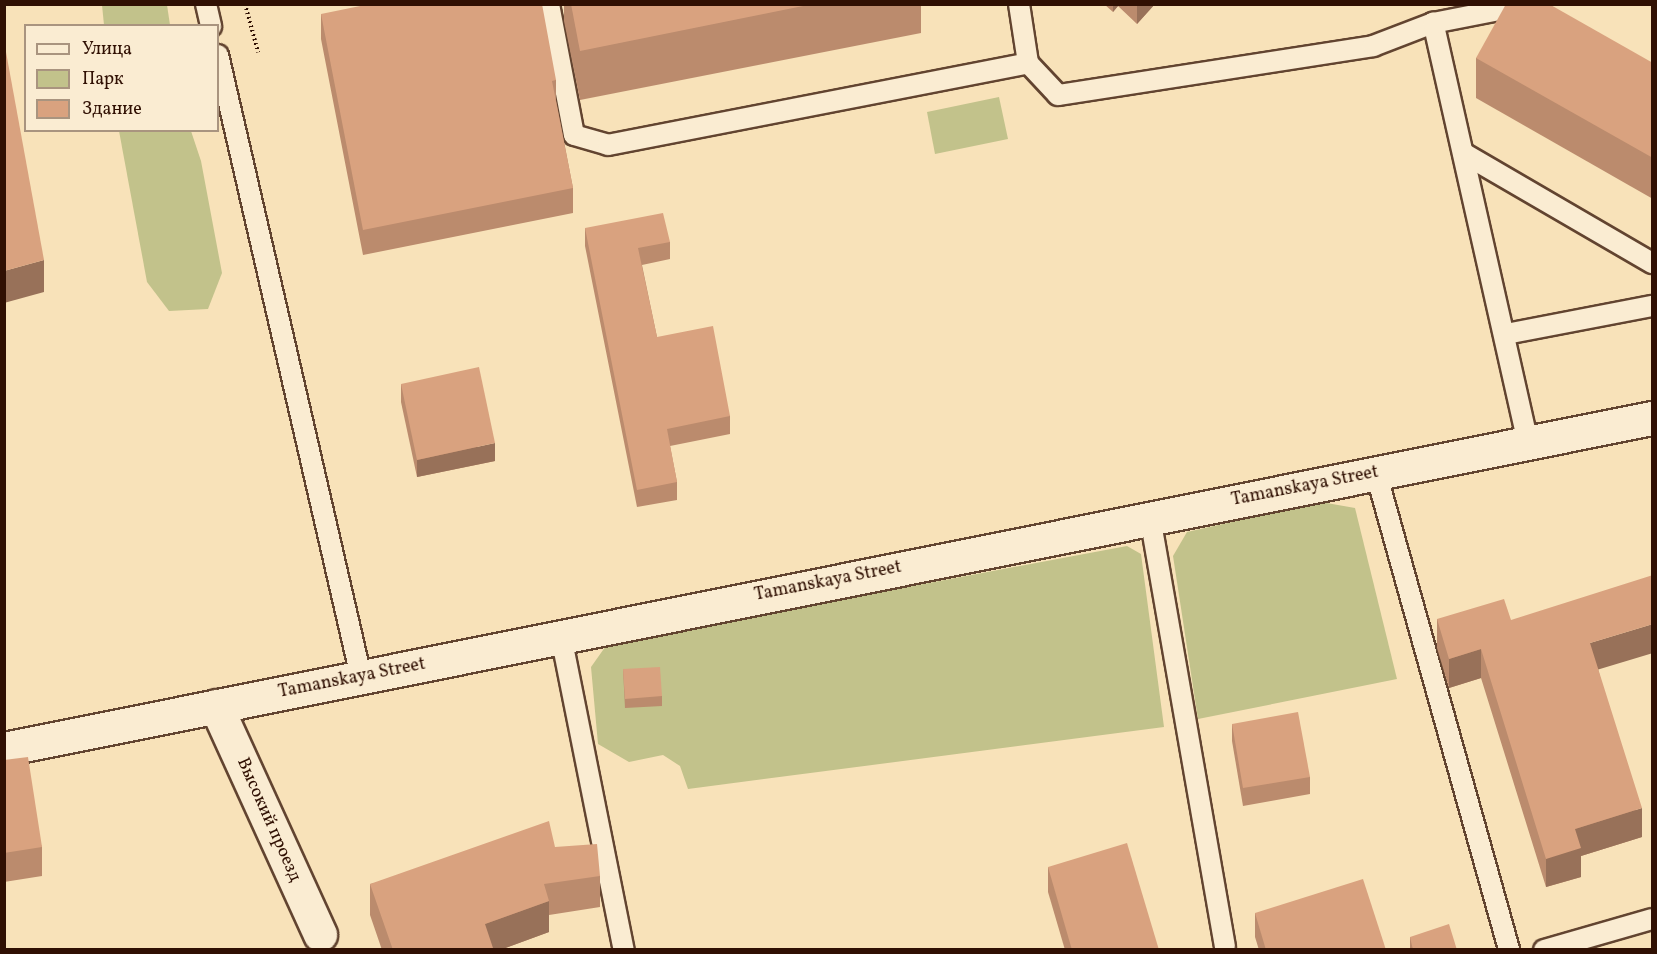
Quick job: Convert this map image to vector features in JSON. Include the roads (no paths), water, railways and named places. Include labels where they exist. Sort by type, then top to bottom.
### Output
[{"type":"street","name":"Tamanskaya Street","points":[[4,749],[1150,517],[1653,418]]},
{"type":"street","name":"Высокий проезд","points":[[216,706],[320,934]]},
{"type":"lane","points":[[206,4],[211,24]]},
{"type":"lane","points":[[549,4],[573,135],[608,145],[1028,63]]},
{"type":"lane","points":[[1019,4],[1028,63],[1058,95],[1373,46],[1433,23],[1530,4]]},
{"type":"lane","points":[[1433,23],[1506,334],[1528,443]]},
{"type":"lane","points":[[219,59],[361,677]]},
{"type":"lane","points":[[1463,153],[1653,263]]},
{"type":"lane","points":[[1506,334],[1653,306]]},
{"type":"lane","points":[[1376,473],[1509,950]]},
{"type":"lane","points":[[1150,517],[1225,946]]},
{"type":"lane","points":[[561,636],[624,950]]},
{"type":"lane","points":[[1544,950],[1653,919]]}]
